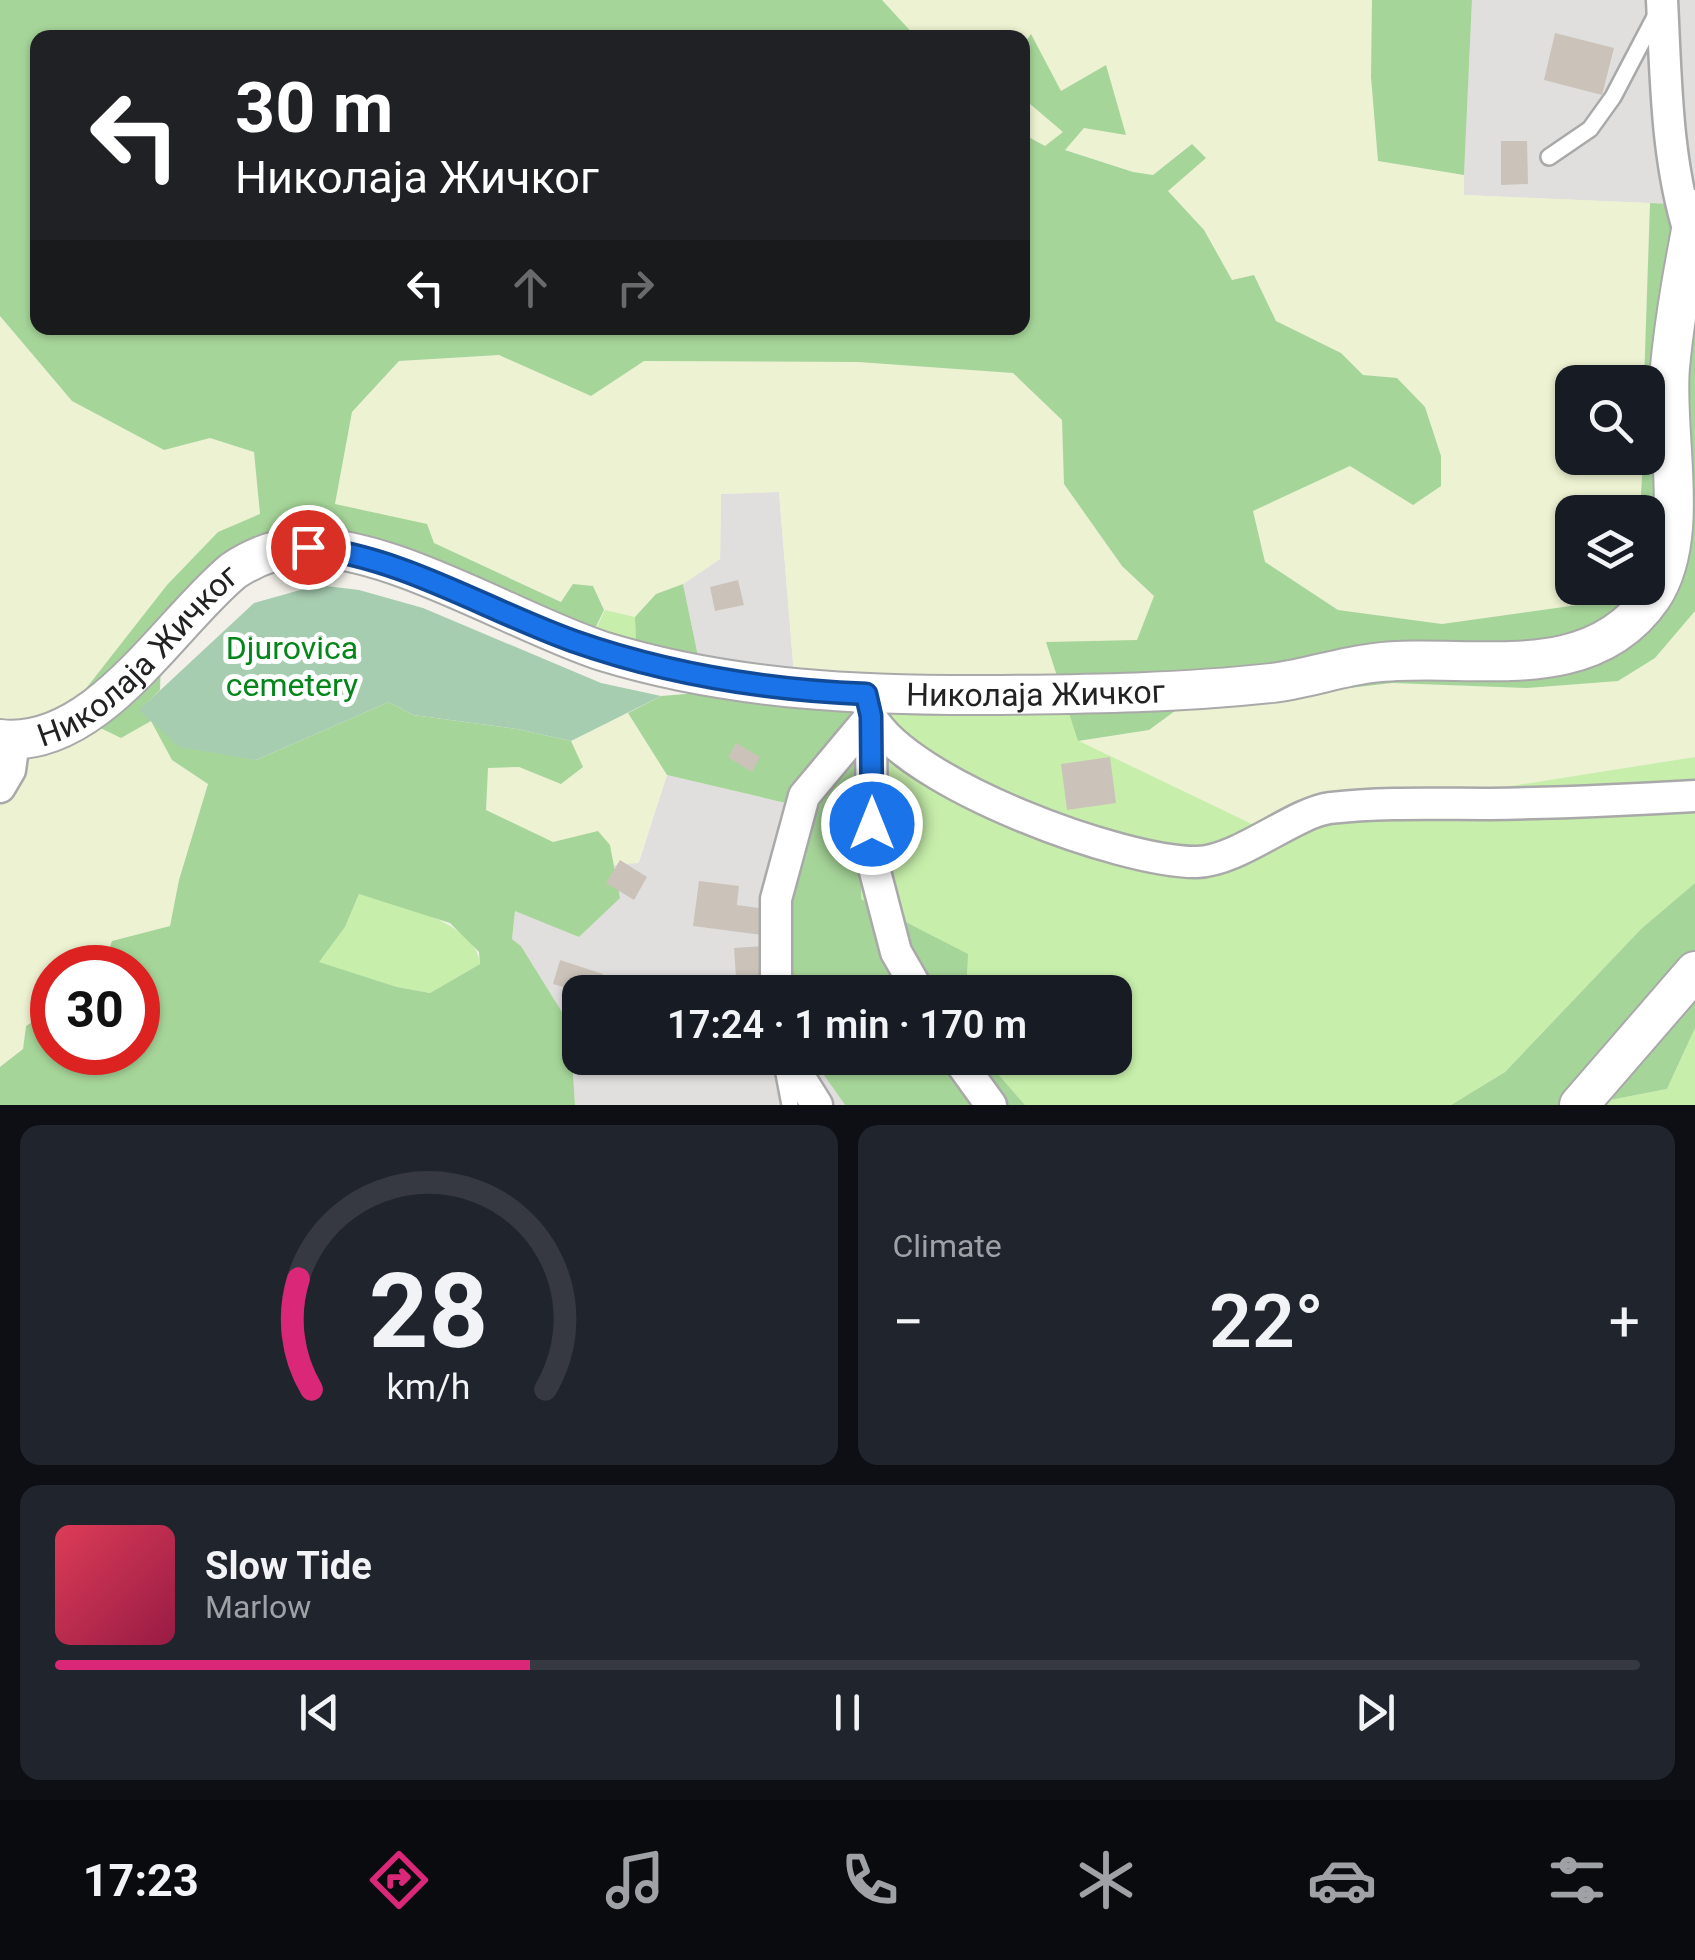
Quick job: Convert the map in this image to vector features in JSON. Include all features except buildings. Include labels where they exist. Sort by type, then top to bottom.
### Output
[{"type":"street","name":"Николаја Жичког","points":[[7,740],[60,729],[92,710],[233,571],[250,560],[290,548],[362,555],[570,640],[634,660],[868,705],[1187,692],[1279,682],[1376,662],[1536,661],[1580,651],[1613,635],[1652,596],[1666,566],[1672,522],[1670,368],[1692,222],[1679,201],[1667,105],[1662,3]]},
{"type":"street","points":[[868,705],[894,742],[926,770],[1010,810],[1106,847],[1199,862],[1253,843],[1326,808],[1695,796]]},
{"type":"street","points":[[776,975],[776,900],[804,796],[868,705]]},
{"type":"street","points":[[868,705],[872,860],[896,952],[909,975]]},
{"type":"street","points":[[0,787],[10,770],[7,740]]},
{"type":"street","points":[[1580,1105],[1695,971]]},
{"type":"street","points":[[800,1075],[817,1105]]},
{"type":"street","points":[[970,1075],[992,1105]]},
{"type":"lane","name":"Николаја Жичког","points":[[1549,158],[1590,130],[1613,96],[1662,3]]},
{"type":"lane","points":[[784,1075],[790,1105]]},
{"type":"shaded area","points":[[1472,0],[1695,0],[1695,205],[1463,195]]},
{"type":"shaded area","points":[[779,492],[794,675],[699,661],[683,584],[720,559],[721,494]]},
{"type":"shaded area","points":[[667,775],[790,804],[791,975],[562,975],[562,1012],[521,946],[512,939],[515,910],[579,937],[619,898],[614,865],[639,862]]},
{"type":"shaded area","points":[[573,1075],[824,1075],[845,1105],[575,1105]]},
{"type":"green space","points":[[0,0],[882,0],[910,30],[30,30],[30,335],[1030,335],[1030,138],[1045,146],[1063,132],[1030,104],[1030,35],[1061,91],[1106,65],[1126,135],[1084,128],[1065,150],[1153,175],[1192,144],[1206,158],[1168,191],[1204,230],[1232,280],[1254,275],[1276,321],[1341,353],[1363,375],[1397,378],[1425,407],[1441,456],[1441,486],[1413,505],[1350,466],[1253,511],[1265,562],[1338,610],[1442,624],[1578,605],[1665,605],[1665,495],[1641,495],[1642,475],[1665,475],[1665,365],[1645,365],[1650,203],[1695,205],[1695,611],[1655,658],[1618,681],[1527,688],[1392,683],[1179,708],[1149,730],[1078,741],[1046,642],[1137,640],[1154,596],[1122,566],[1064,484],[1062,420],[1013,373],[858,362],[644,361],[591,396],[499,355],[399,361],[352,412],[335,504],[427,524],[434,543],[561,602],[573,584],[593,586],[604,610],[591,637],[294,532],[162,623],[160,690],[140,710],[256,760],[389,702],[413,715],[517,729],[571,741],[583,767],[561,784],[519,767],[488,768],[486,810],[553,842],[598,831],[610,845],[620,898],[579,937],[515,911],[512,939],[521,946],[562,1012],[562,1075],[573,1075],[575,1105],[0,1105],[0,1067],[23,1049],[26,1026],[30,1024],[30,1075],[160,1075],[160,945],[111,945],[112,941],[170,926],[179,880],[208,784],[172,760],[151,721],[121,738],[86,721],[42,722],[84,691],[167,585],[218,532],[260,514],[254,452],[210,438],[164,450],[72,401],[0,316]],"holes":[[[359,894],[450,923],[479,952],[480,964],[430,993],[397,987],[319,962],[345,927]]]},
{"type":"green space","points":[[882,0],[1372,0],[1371,77],[1378,161],[1464,175],[1464,195],[1650,203],[1645,365],[1555,365],[1555,475],[1642,475],[1641,495],[1555,495],[1555,605],[1578,605],[1442,624],[1338,610],[1265,563],[1253,511],[1350,466],[1413,505],[1397,378],[1363,375],[1341,353],[1276,321],[1254,275],[1232,280],[1204,230],[1168,191],[1191,144],[1153,175],[1064,149],[1084,128],[1124,134],[1061,92],[1030,30],[910,30]]},
{"type":"green space","points":[[1372,0],[1472,0],[1464,175],[1378,161],[1371,77]]},
{"type":"green space","points":[[1030,104],[1064,132],[1045,146],[1030,138]]},
{"type":"green space","points":[[0,316],[72,401],[164,450],[210,438],[254,452],[260,515],[218,532],[167,585],[84,691],[42,722],[0,725]]},
{"type":"green space","points":[[499,355],[591,396],[643,361],[858,362],[1013,373],[1062,420],[1064,484],[1122,566],[1154,596],[1138,640],[1059,680],[794,675],[779,492],[721,494],[720,559],[683,584],[656,594],[635,617],[605,610],[593,586],[573,584],[562,602],[434,543],[335,504],[352,412],[399,361]]},
{"type":"green space","points":[[683,584],[699,661],[636,646],[635,617],[656,594]]},
{"type":"green space","name":"Djurovica cemetery","points":[[318,585],[359,590],[423,608],[601,683],[661,696],[571,741],[517,729],[413,715],[389,702],[256,760],[179,747],[139,710],[254,603]]},
{"type":"green space","points":[[605,610],[635,617],[636,646],[592,637]]},
{"type":"green space","points":[[1695,611],[1695,757],[1256,826],[1078,741],[1149,730],[1179,708],[1392,683],[1527,688],[1655,658]]},
{"type":"green space","points":[[1059,680],[1079,741],[1256,826],[1695,757],[1695,883],[1641,929],[1505,1072],[1451,1105],[1025,1105],[999,1075],[1132,1075],[1132,975],[966,975],[967,954],[861,899],[836,712],[862,683]]},
{"type":"green space","points":[[821,683],[836,711],[865,694],[861,899],[968,954],[967,975],[791,975],[790,804],[667,775],[628,713],[661,696]]},
{"type":"green space","points":[[628,713],[667,775],[638,863],[614,865],[610,845],[598,832],[553,842],[486,811],[488,767],[519,767],[561,784],[583,767],[571,741]]},
{"type":"green space","points":[[86,721],[151,721],[172,760],[208,784],[179,880],[170,926],[112,941],[111,945],[30,945],[30,1024],[26,1026],[23,1049],[0,1067],[0,776]]},
{"type":"green space","points":[[1695,883],[1695,1028],[1667,1089],[1605,1101],[1603,1105],[1451,1105],[1505,1072],[1641,929]]},
{"type":"green space","points":[[359,894],[412,909],[449,925],[475,949],[480,964],[430,993],[397,987],[318,962],[345,927]]},
{"type":"green space","points":[[1695,1028],[1695,1105],[1603,1105],[1605,1101],[1667,1089]]},
{"type":"green space","points":[[824,1075],[999,1075],[1025,1105],[845,1105]]},
{"type":"route","points":[[308,547],[362,555],[570,640],[634,660],[739,682],[811,692],[866,694],[871,716],[872,824]]}]
